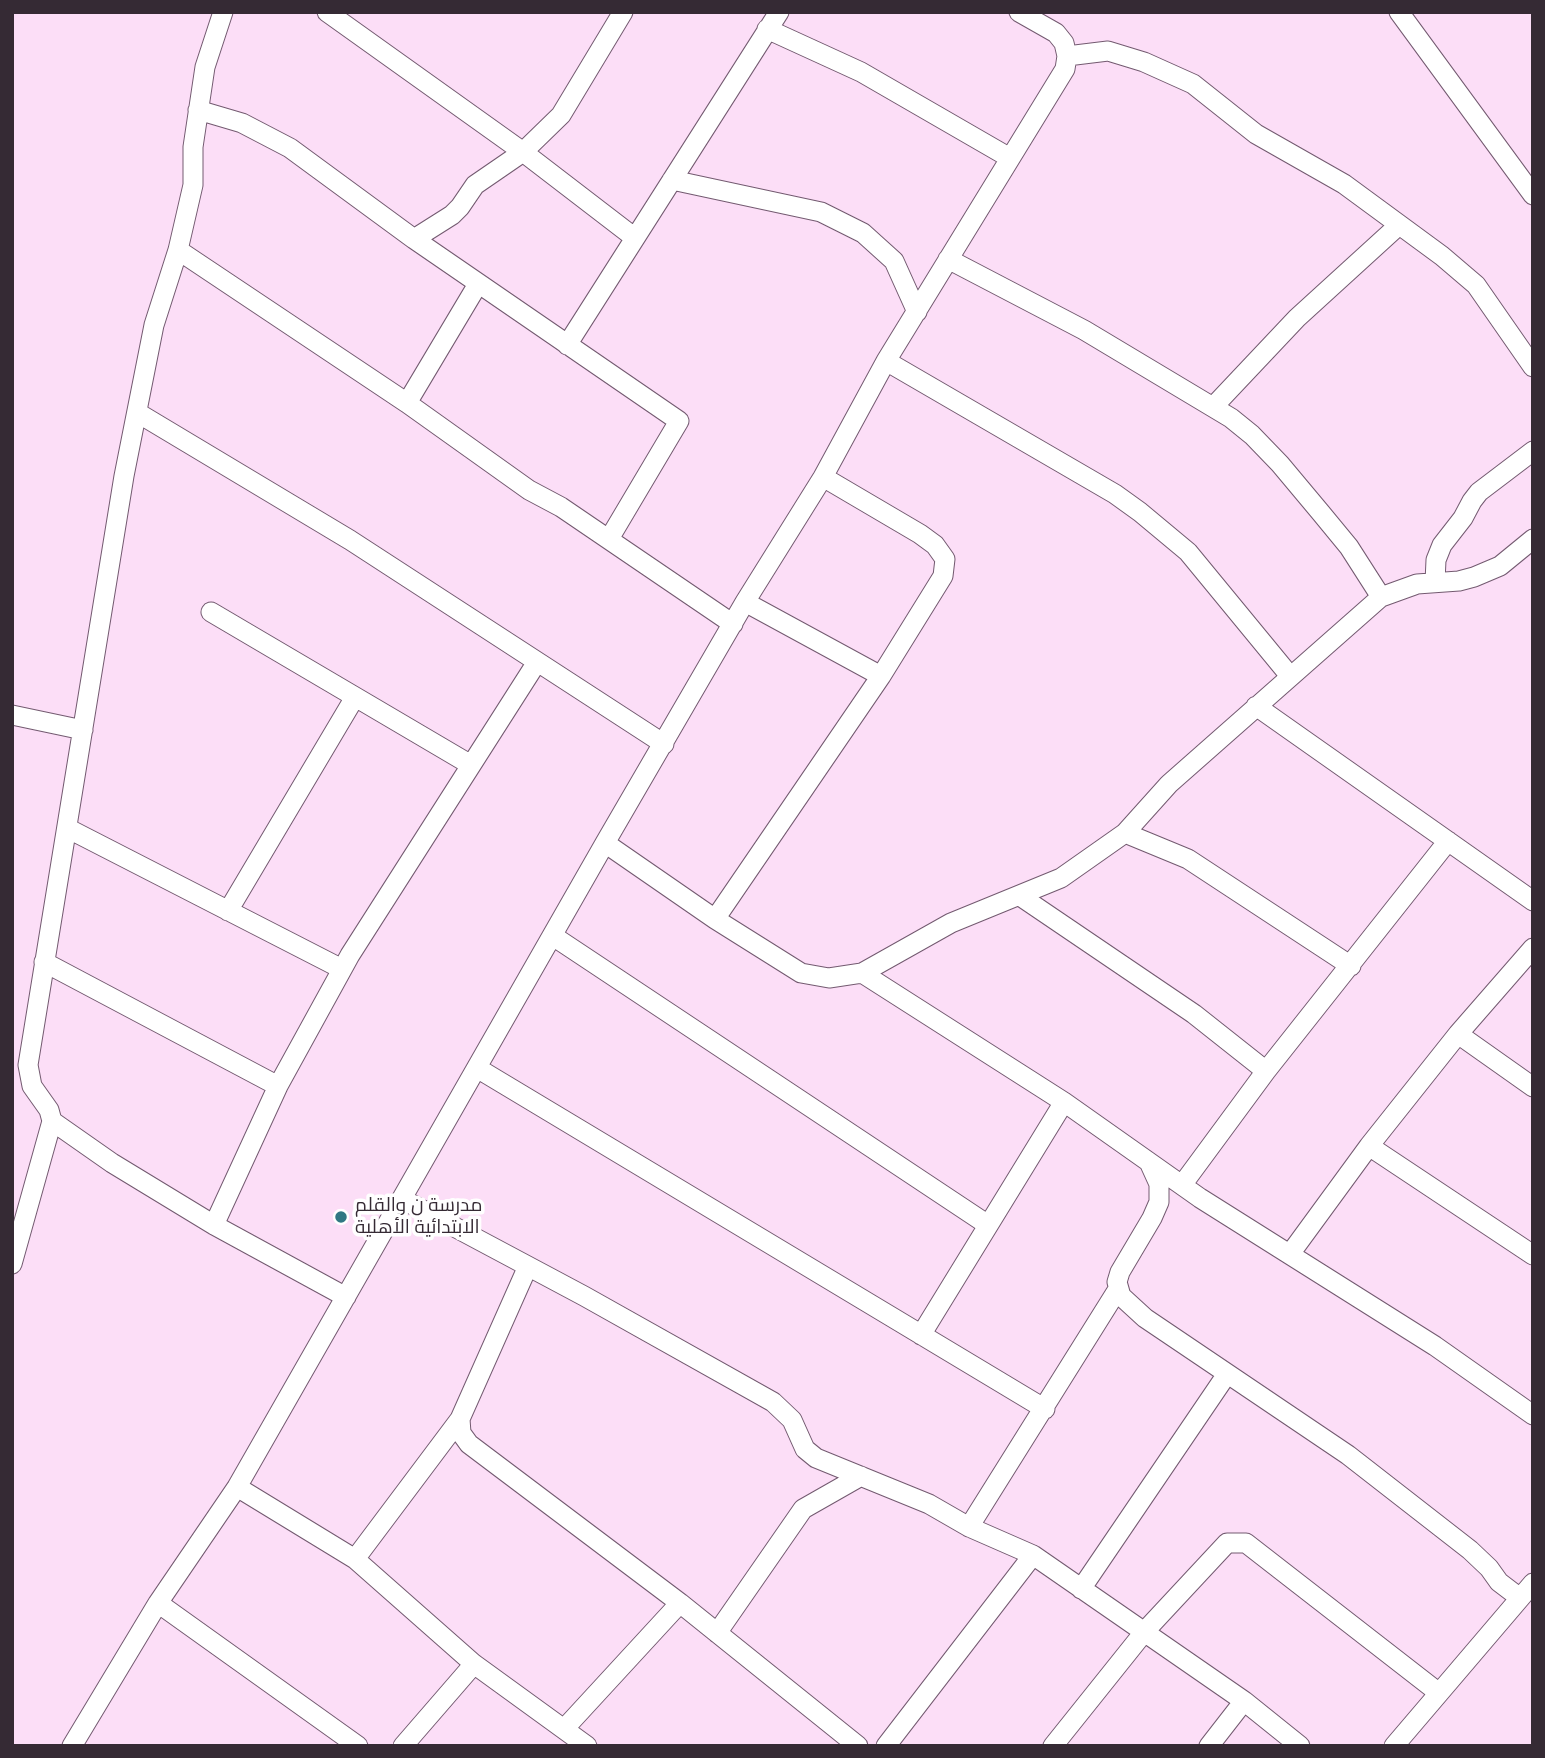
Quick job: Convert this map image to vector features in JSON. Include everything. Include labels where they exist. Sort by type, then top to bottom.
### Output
[{"type":"street","points":[[12,1264],[52,1121],[49,1110],[32,1086],[28,1073],[124,476],[154,325],[178,250],[193,185],[193,147],[205,67],[223,12]]},
{"type":"street","points":[[327,12],[523,152],[635,238]]},
{"type":"street","points":[[414,239],[452,215],[475,185],[523,152],[561,115],[623,12]]},
{"type":"street","points":[[567,345],[779,12]]},
{"type":"street","points":[[72,1746],[158,1603],[237,1487],[745,602],[823,477],[886,361],[1065,69],[1067,56],[1064,43],[1056,33],[1018,12]]},
{"type":"street","points":[[1399,12],[1533,195]]},
{"type":"street","points":[[767,29],[861,72],[1010,158]]},
{"type":"street","points":[[1067,56],[1108,51],[1144,62],[1193,84],[1256,134],[1344,184],[1451,263],[1476,285],[1533,368]]},
{"type":"street","points":[[198,110],[242,123],[274,139],[478,284],[679,421],[609,539]]},
{"type":"street","points":[[672,180],[821,212],[863,233],[894,261],[917,312]]},
{"type":"street","points":[[1213,407],[1297,318],[1399,225]]},
{"type":"street","points":[[178,250],[407,402],[529,490],[561,507],[733,624]]},
{"type":"street","points":[[948,259],[1084,330],[1231,418],[1280,464],[1349,547],[1381,597]]},
{"type":"street","points":[[407,402],[478,284]]},
{"type":"street","points":[[886,361],[1115,494],[1140,512],[1188,552],[1290,676]]},
{"type":"street","points":[[138,413],[350,540],[664,744]]},
{"type":"street","points":[[1435,582],[1436,560],[1442,545],[1479,492],[1533,451]]},
{"type":"street","points":[[715,919],[881,676],[943,576],[945,559],[935,545],[823,477]]},
{"type":"street","points":[[605,844],[715,919],[801,973],[829,978],[862,973],[951,923],[1061,878],[1125,833],[1169,784],[1381,597],[1399,589],[1458,581],[1500,566],[1533,539]]},
{"type":"street","points":[[745,602],[881,676]]},
{"type":"street","points":[[211,612],[471,765]]},
{"type":"street","points":[[214,1225],[278,1086],[342,969],[537,662]]},
{"type":"street","points":[[228,911],[355,697]]},
{"type":"street","points":[[1256,706],[1533,901]]},
{"type":"street","points":[[12,715],[83,730]]},
{"type":"street","points":[[66,828],[342,969]]},
{"type":"street","points":[[1125,833],[1188,859],[1351,966]]},
{"type":"street","points":[[1182,1185],[1266,1071],[1448,841]]},
{"type":"street","points":[[1020,896],[1194,1014],[1266,1071]]},
{"type":"street","points":[[553,936],[988,1225]]},
{"type":"street","points":[[1290,1254],[1369,1146],[1458,1034],[1533,948]]},
{"type":"street","points":[[44,962],[278,1086]]},
{"type":"street","points":[[862,973],[1064,1102],[1182,1185],[1435,1346],[1533,1415]]},
{"type":"street","points":[[1458,1034],[1533,1087]]},
{"type":"street","points":[[477,1068],[1045,1409]]},
{"type":"street","points":[[921,1335],[1064,1102]]},
{"type":"street","points":[[52,1121],[112,1163],[214,1225],[346,1297]]},
{"type":"street","points":[[1369,1146],[1533,1255]]},
{"type":"street","points":[[969,1527],[1118,1289],[1120,1272],[1159,1202],[1159,1184],[1149,1162]]},
{"type":"street","points":[[402,1199],[774,1402],[792,1420],[809,1454],[929,1504],[969,1527],[1033,1555],[1244,1701],[1300,1746]]},
{"type":"street","points":[[355,1559],[460,1419],[528,1266]]},
{"type":"street","points":[[1118,1289],[1121,1296],[1145,1318],[1348,1455],[1470,1550],[1499,1582],[1520,1598]]},
{"type":"street","points":[[1082,1589],[1227,1374]]},
{"type":"street","points":[[460,1419],[461,1433],[469,1444],[680,1603],[858,1746]]},
{"type":"street","points":[[717,1633],[803,1510],[861,1476]]},
{"type":"street","points":[[237,1487],[355,1559],[474,1664],[575,1740],[680,1603]]},
{"type":"street","points":[[1052,1746],[1145,1631],[1227,1544],[1246,1543],[1439,1693]]},
{"type":"street","points":[[886,1746],[1033,1555]]},
{"type":"street","points":[[1394,1746],[1533,1583]]},
{"type":"street","points":[[158,1603],[358,1746]]},
{"type":"street","points":[[403,1746],[474,1664]]},
{"type":"street","points":[[1209,1746],[1244,1701]]},
{"type":"place","name":"مدرسة ن والقلم الابتدائية الأهلية","points":[[341,1217]]}]
